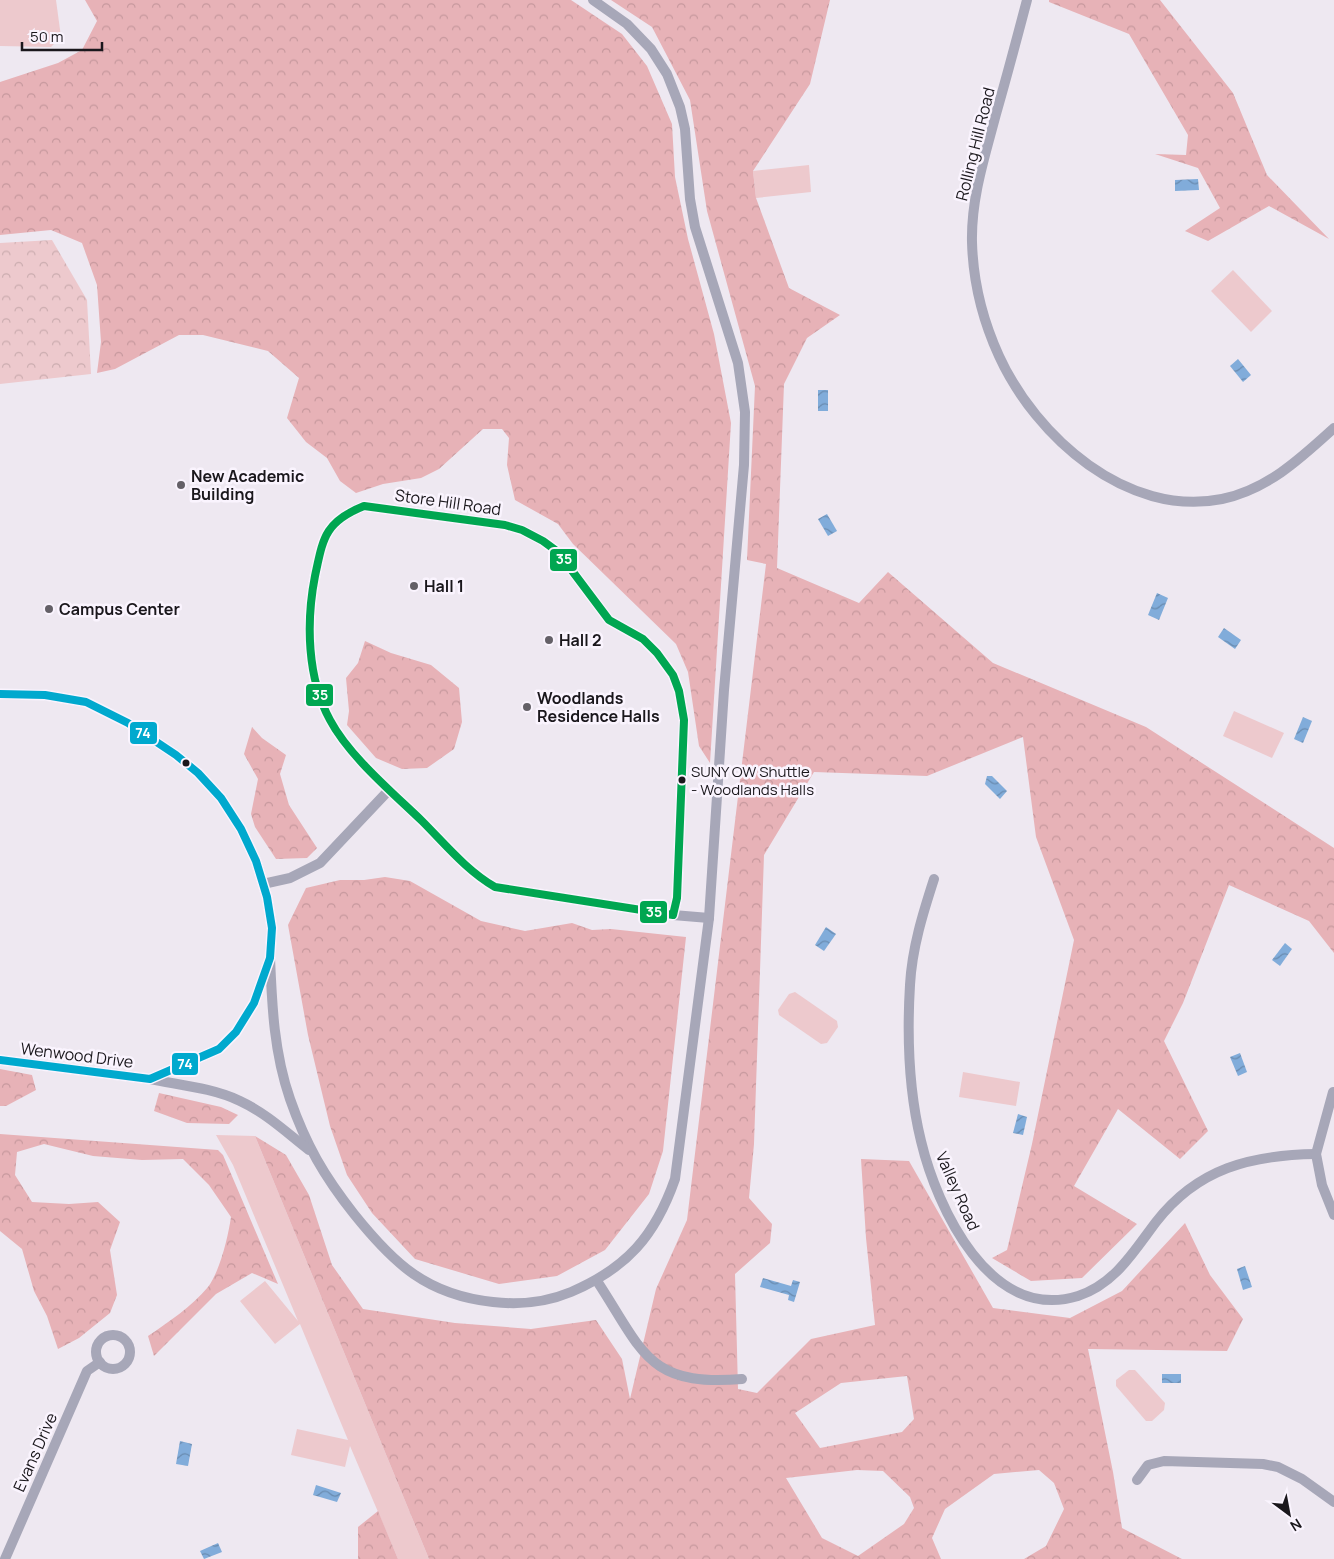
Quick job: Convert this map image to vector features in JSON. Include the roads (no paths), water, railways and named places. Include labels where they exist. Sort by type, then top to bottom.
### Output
[{"type":"street","points":[[310,1151],[335,1189],[381,1248],[402,1266],[430,1284],[478,1300],[521,1303],[566,1294],[597,1281],[628,1257],[641,1244],[666,1204],[674,1179],[709,918],[724,690],[744,465],[745,412],[738,363],[695,227],[690,198],[685,129],[675,93],[667,74],[643,39],[627,24],[593,0]]},
{"type":"street","name":"Rolling Hill Road","points":[[1027,0],[981,167],[973,216],[972,243],[978,294],[989,333],[999,357],[1025,400],[1050,430],[1083,460],[1127,487],[1141,493],[1173,500],[1197,501],[1222,498],[1253,489],[1282,474],[1334,428]]},
{"type":"street","name":"Store Hill Road","points":[[673,915],[678,898],[684,720],[679,691],[670,670],[657,653],[633,632],[609,620],[558,552],[543,541],[522,530],[487,522],[364,506],[349,512],[331,527],[320,547],[311,598],[309,640],[318,690],[330,721],[345,742],[389,790],[476,874],[495,887],[673,915],[709,918]]},
{"type":"street","name":"Wenwood Drive","points":[[0,694],[45,694],[86,702],[128,723],[176,755],[210,786],[241,829],[256,861],[272,928],[270,958],[272,1012],[277,1052],[290,1098],[310,1151]]},
{"type":"street","points":[[263,884],[290,878],[320,863],[389,790]]},
{"type":"street","name":"Valley Road","points":[[934,878],[914,951],[910,985],[911,1068],[916,1115],[927,1163],[949,1216],[970,1251],[996,1280],[1015,1291],[1036,1298],[1053,1300],[1079,1296],[1118,1271],[1168,1208],[1182,1194],[1208,1177],[1229,1167],[1260,1158],[1316,1154]]},
{"type":"street","name":"Wenwood Drive","points":[[150,1079],[218,1048],[236,1032],[254,1003],[270,958]]},
{"type":"street","name":"Wenwood Drive","points":[[0,1060],[150,1079],[204,1090],[239,1100],[268,1117],[310,1151]]},
{"type":"street","points":[[1333,1092],[1316,1154],[1322,1185],[1334,1215]]},
{"type":"street","points":[[597,1281],[648,1358],[665,1371],[690,1380],[742,1379]]},
{"type":"street","name":"Evans Drive","points":[[5,1559],[87,1371],[100,1362]]},
{"type":"street","points":[[1137,1480],[1148,1465],[1164,1461],[1263,1464],[1289,1471],[1334,1502]]},
{"type":"water","points":[[1198,179],[1199,190],[1175,191],[1175,180]]},
{"type":"water","points":[[1238,359],[1251,375],[1243,382],[1230,366]]},
{"type":"water","points":[[818,390],[828,390],[828,411],[818,411]]},
{"type":"water","points":[[827,514],[837,531],[828,536],[818,519]]},
{"type":"water","points":[[1157,593],[1168,598],[1159,620],[1148,615]]},
{"type":"water","points":[[1224,628],[1241,640],[1235,649],[1218,637]]},
{"type":"water","points":[[1303,717],[1312,721],[1303,743],[1294,739]]},
{"type":"water","points":[[987,776],[992,776],[1007,791],[1000,799],[985,784]]},
{"type":"water","points":[[826,927],[836,934],[824,951],[815,945]]},
{"type":"water","points":[[1285,943],[1292,949],[1280,966],[1272,960]]},
{"type":"water","points":[[1240,1053],[1247,1072],[1238,1076],[1230,1057]]},
{"type":"water","points":[[1018,1114],[1027,1117],[1023,1135],[1013,1133]]},
{"type":"water","points":[[1245,1266],[1252,1287],[1243,1290],[1237,1269]]},
{"type":"water","points":[[763,1278],[791,1286],[793,1280],[800,1282],[794,1302],[788,1300],[789,1295],[760,1287]]},
{"type":"water","points":[[1162,1374],[1181,1374],[1181,1383],[1162,1383]]},
{"type":"water","points":[[180,1441],[192,1444],[188,1466],[176,1464]]},
{"type":"water","points":[[316,1485],[341,1493],[337,1502],[313,1495]]},
{"type":"water","points":[[218,1543],[222,1552],[204,1559],[200,1551]]},
{"type":"place","name":"New Academic Building","points":[[181,485]]},
{"type":"place","name":"Hall 1","points":[[414,586]]},
{"type":"place","name":"Campus Center","points":[[49,609]]},
{"type":"place","name":"Hall 2","points":[[549,640]]},
{"type":"place","name":"Woodlands Residence Halls","points":[[527,707]]},
{"type":"place","name":"SUNY OW Shuttle - Woodlands Halls","points":[[682,780]]}]
